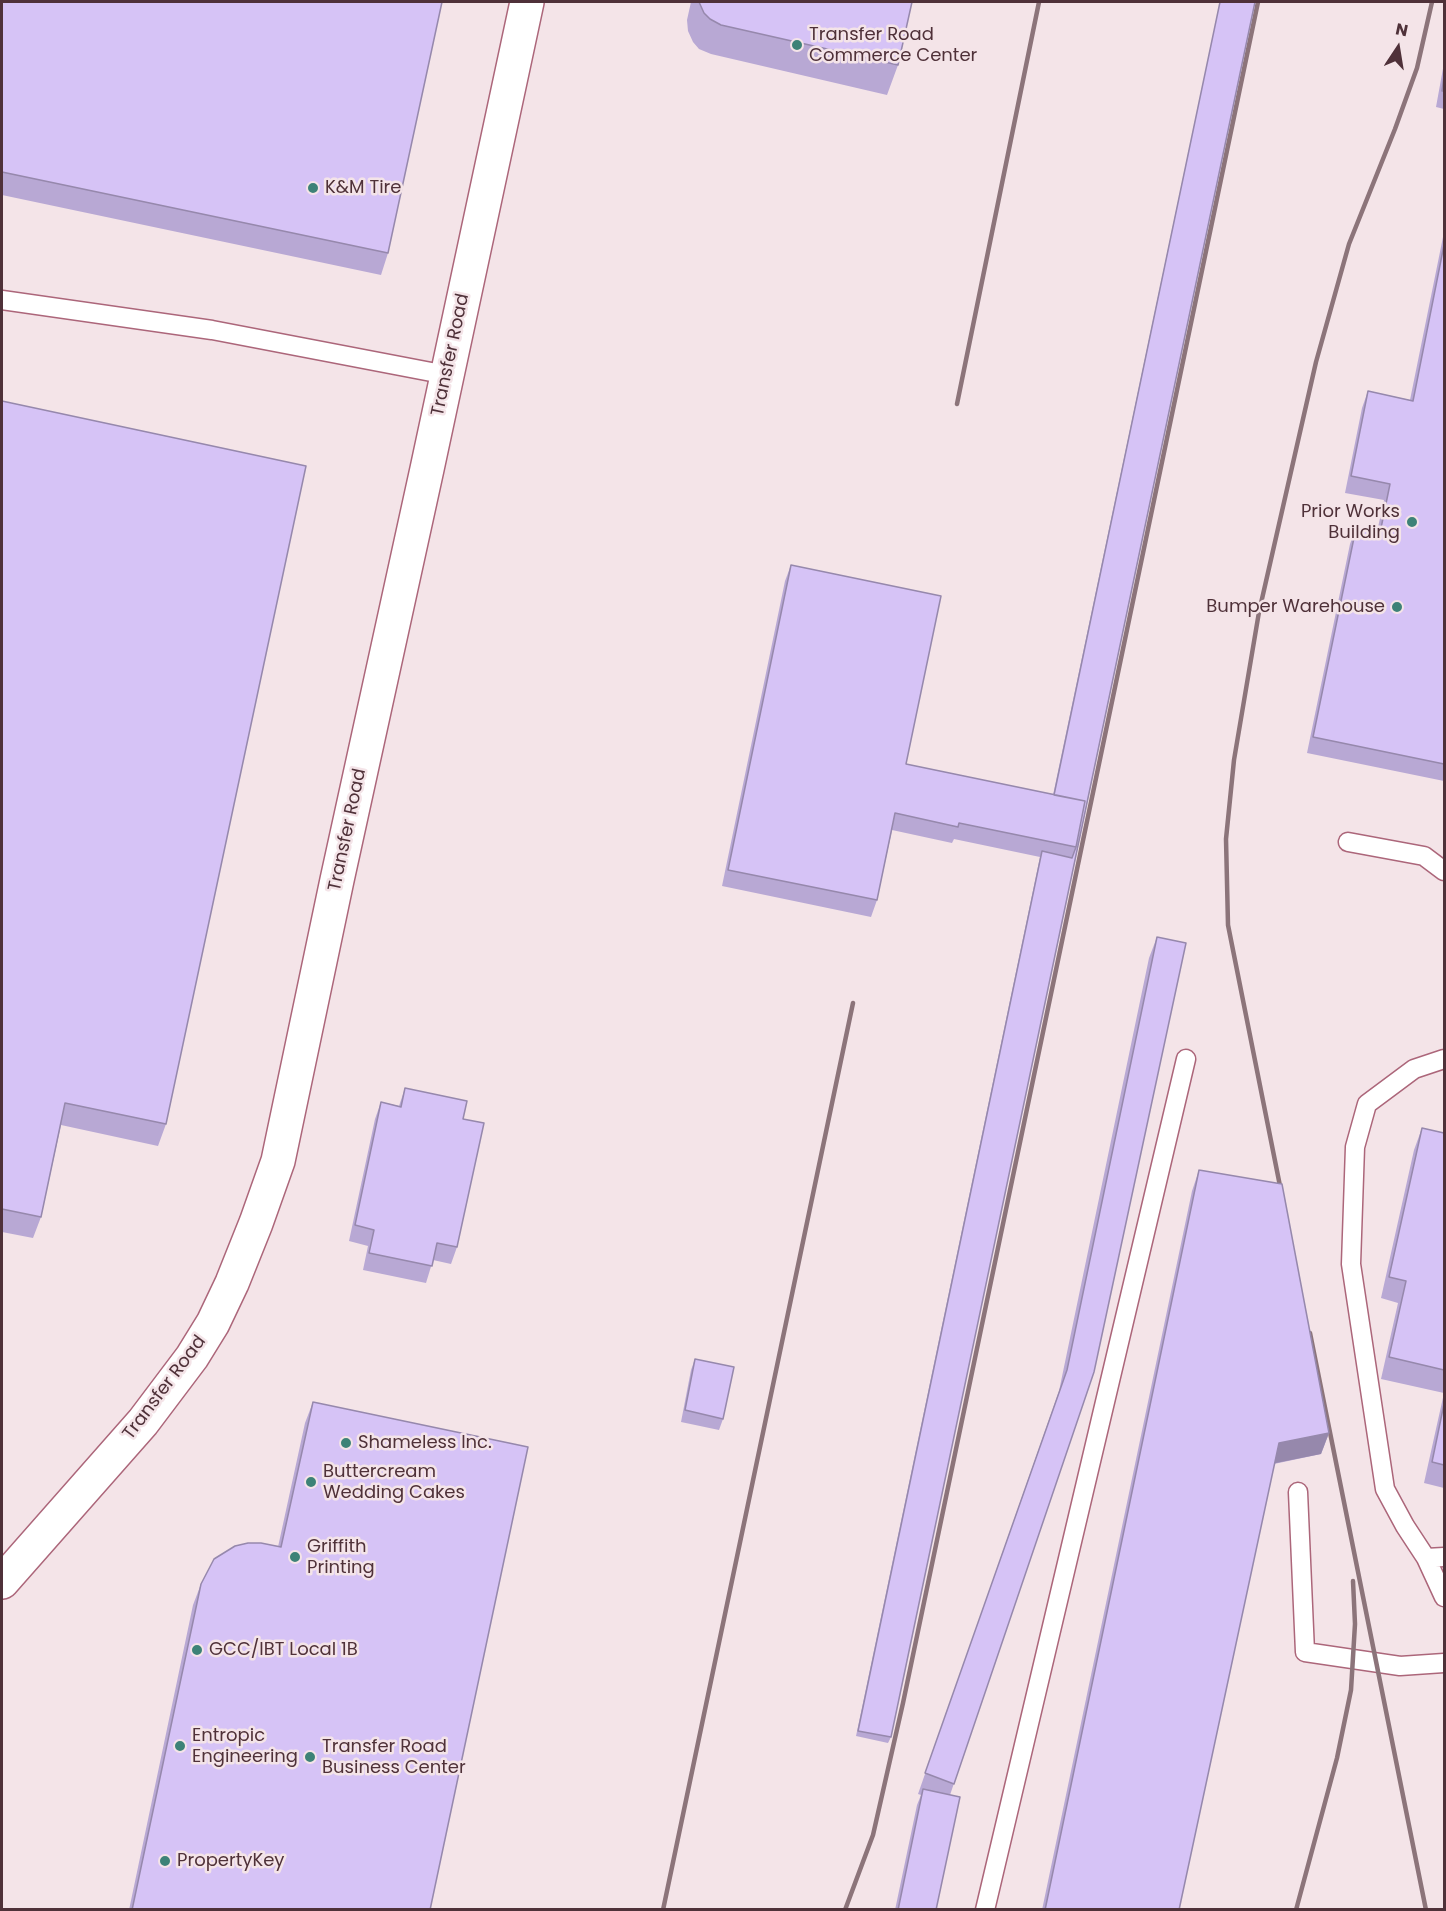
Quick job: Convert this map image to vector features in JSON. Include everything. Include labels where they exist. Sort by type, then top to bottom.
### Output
[{"type":"main road","name":"Transfer Road","points":[[2,1582],[143,1422],[192,1357],[213,1323],[232,1284],[278,1161],[339,868],[527,2]]},
{"type":"lane","points":[[2,300],[212,330],[447,375]]},
{"type":"lane","points":[[1348,842],[1424,856],[1444,871]]},
{"type":"lane","points":[[985,1910],[1186,1059]]},
{"type":"lane","points":[[1444,1059],[1414,1069],[1367,1104],[1355,1147],[1351,1264],[1385,1489],[1426,1558],[1444,1597]]},
{"type":"lane","points":[[1298,1492],[1305,1652],[1400,1666],[1444,1663]]},
{"type":"lane","points":[[1426,1558],[1444,1557]]},
{"type":"building","points":[[2,2],[442,2],[388,253],[2,172]]},
{"type":"building","points":[[699,2],[912,2],[898,65],[721,25],[704,13]]},
{"type":"building","points":[[1220,2],[1255,2],[891,1737],[858,1731],[1042,851],[1072,858],[1076,847],[1085,801],[1054,795]]},
{"type":"building","name":"Prior Works Building","points":[[1444,245],[1444,764],[1313,737],[1356,528],[1380,533],[1390,484],[1351,476],[1368,391],[1413,401]]},
{"type":"building","points":[[2,401],[306,466],[166,1124],[65,1103],[41,1217],[2,1209]]},
{"type":"building","points":[[791,565],[941,596],[906,764],[1085,801],[1076,847],[959,823],[958,827],[895,813],[877,900],[728,870]]},
{"type":"building","points":[[1157,937],[1186,943],[1094,1372],[954,1784],[925,1773],[1067,1370]]},
{"type":"building","points":[[405,1088],[467,1101],[463,1119],[484,1123],[457,1247],[437,1243],[432,1266],[369,1253],[374,1230],[355,1225],[381,1102],[401,1107]]},
{"type":"building","points":[[1422,1128],[1444,1133],[1444,1370],[1389,1357],[1406,1281],[1389,1277]]},
{"type":"building","points":[[1199,1170],[1282,1184],[1329,1433],[1279,1443],[1179,1910],[1045,1910]]},
{"type":"building","points":[[695,1359],[734,1367],[723,1419],[685,1410]]},
{"type":"building","name":"Transfer Road Business Center","points":[[313,1402],[528,1447],[430,1910],[132,1910],[201,1584],[214,1559],[235,1546],[261,1543],[281,1547]]},
{"type":"building","points":[[1444,1404],[1444,1465],[1432,1462]]},
{"type":"building","points":[[923,1789],[960,1797],[936,1910],[898,1910]]},
{"type":"railway","points":[[957,404],[1039,2]]},
{"type":"railway","points":[[845,1910],[873,1835],[903,1703],[1258,2]]},
{"type":"railway","points":[[1283,1201],[1228,925],[1226,839],[1234,760],[1259,612],[1316,362],[1349,244],[1417,68],[1432,2]]},
{"type":"railway","points":[[663,1910],[853,1003]]},
{"type":"railway","points":[[1310,1333],[1426,1910]]},
{"type":"railway","points":[[1296,1910],[1337,1758],[1351,1690],[1355,1624],[1353,1581]]},
{"type":"place","name":"Transfer Road Commerce Center","points":[[797,45]]},
{"type":"place","name":"K&M Tire","points":[[313,188]]},
{"type":"place","name":"Prior Works Building","points":[[1412,522]]},
{"type":"place","name":"Bumper Warehouse","points":[[1397,607]]},
{"type":"place","name":"Shameless Inc.","points":[[346,1443]]},
{"type":"place","name":"Buttercream Wedding Cakes","points":[[311,1482]]},
{"type":"place","name":"Griffith Printing","points":[[295,1557]]},
{"type":"place","name":"GCC/IBT Local 1B","points":[[197,1650]]},
{"type":"place","name":"Entropic Engineering","points":[[180,1746]]},
{"type":"place","name":"Transfer Road Business Center","points":[[310,1757]]},
{"type":"place","name":"PropertyKey","points":[[165,1861]]}]
